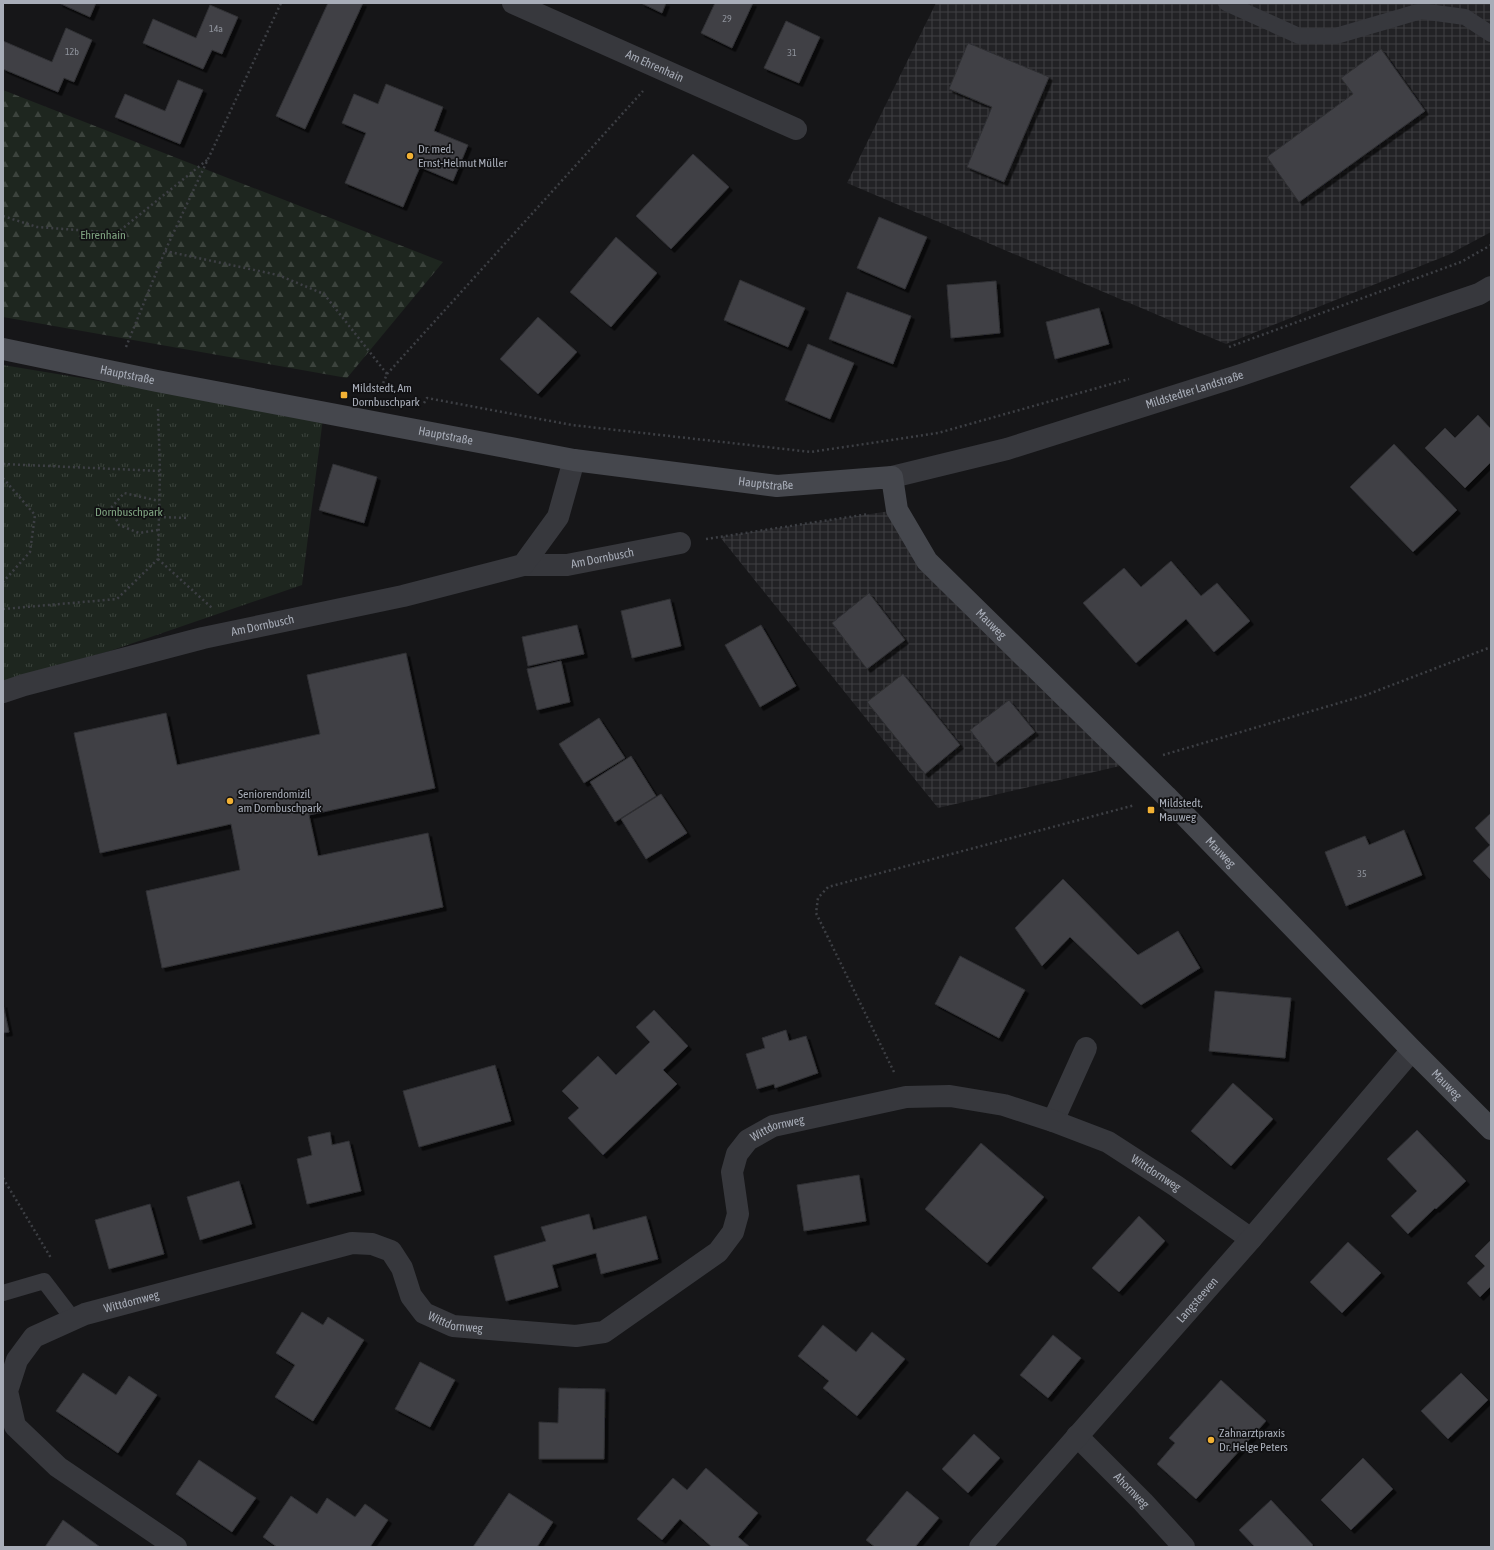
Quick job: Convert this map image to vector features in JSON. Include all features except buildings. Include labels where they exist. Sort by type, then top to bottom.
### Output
[{"type":"street","name":"Am Ehrenhain","points":[[513,3],[796,129]]},
{"type":"street","name":"Mildstedter Landstraße","points":[[892,477],[1007,449],[1241,375],[1479,294],[1491,286]]},
{"type":"street","name":"Hauptstraße","points":[[3,349],[157,381],[407,427],[574,460],[778,486],[892,477]]},
{"type":"street","points":[[523,565],[558,517],[574,460]]},
{"type":"street","name":"Mauweg","points":[[892,477],[897,510],[927,561],[1166,796],[1412,1050],[1491,1129]]},
{"type":"street","name":"Am Dornbusch","points":[[3,692],[46,679],[195,640],[403,596],[523,565],[567,565],[680,543]]},
{"type":"street","points":[[1053,1121],[1086,1048]]},
{"type":"street","name":"Langsteeven","points":[[980,1547],[1251,1239],[1412,1050]]},
{"type":"street","name":"Wittdornweg","points":[[176,1547],[58,1467],[15,1426],[7,1391],[16,1360],[34,1337],[85,1314],[352,1243],[372,1244],[391,1251],[402,1268],[411,1296],[424,1313],[453,1326],[576,1336],[604,1332],[718,1252],[733,1232],[738,1214],[732,1172],[737,1154],[748,1140],[773,1126],[906,1097],[958,1098],[1004,1106],[1053,1121],[1108,1142],[1176,1186],[1251,1239]]},
{"type":"street","name":"Ahornweg","points":[[1077,1436],[1143,1502],[1184,1547]]},
{"type":"lane","points":[[1226,3],[1299,36],[1336,36],[1421,11],[1465,17],[1491,34]]},
{"type":"lane","points":[[3,1292],[44,1281],[73,1319]]},
{"type":"path","points":[[115,372],[165,251],[282,3]]},
{"type":"path","points":[[368,421],[387,374],[662,69]]},
{"type":"path","points":[[3,216],[37,227],[117,233],[208,160]]},
{"type":"path","points":[[1227,348],[1461,262],[1491,245]]},
{"type":"path","points":[[165,251],[278,275],[324,294],[387,374]]},
{"type":"path","points":[[407,427],[427,398],[572,425],[811,452],[938,433],[1129,379]]},
{"type":"path","points":[[3,609],[117,599],[158,559],[160,471],[157,381]]},
{"type":"path","points":[[3,464],[160,471]]},
{"type":"path","points":[[3,478],[35,515],[30,552],[3,582]]},
{"type":"path","points":[[158,530],[139,533],[119,525],[111,508],[124,493],[159,501]]},
{"type":"path","points":[[680,543],[897,510]]},
{"type":"path","points":[[159,517],[189,518]]},
{"type":"path","points":[[158,559],[237,631]]},
{"type":"path","points":[[1133,763],[1366,695],[1491,647]]},
{"type":"path","points":[[906,1097],[816,913],[818,898],[828,887],[1166,796]]},
{"type":"path","points":[[3,1178],[52,1260]]},
{"type":"shaded area","points":[[936,3],[1491,3],[1491,232],[1448,255],[1226,344],[847,183]]},
{"type":"shaded area","points":[[897,510],[927,561],[1133,763],[938,808],[720,537]]},
{"type":"green space","name":"Ehrenhain","points":[[3,90],[443,262],[347,378],[3,317]]},
{"type":"green space","name":"Dornbuschpark","points":[[3,365],[323,418],[302,585],[110,651],[3,681]]},
{"type":"place","name":"Dr. med. Ernst-Helmut Müller","points":[[410,156]]},
{"type":"place","name":"Mildstedt, Am Dornbuschpark","points":[[344,395]]},
{"type":"place","name":"Seniorendomizil am Dornbuschpark","points":[[230,801]]},
{"type":"place","name":"Mildstedt, Mauweg","points":[[1151,810]]},
{"type":"place","name":"Zahnarztpraxis Dr. Helge Peters","points":[[1211,1440]]}]
